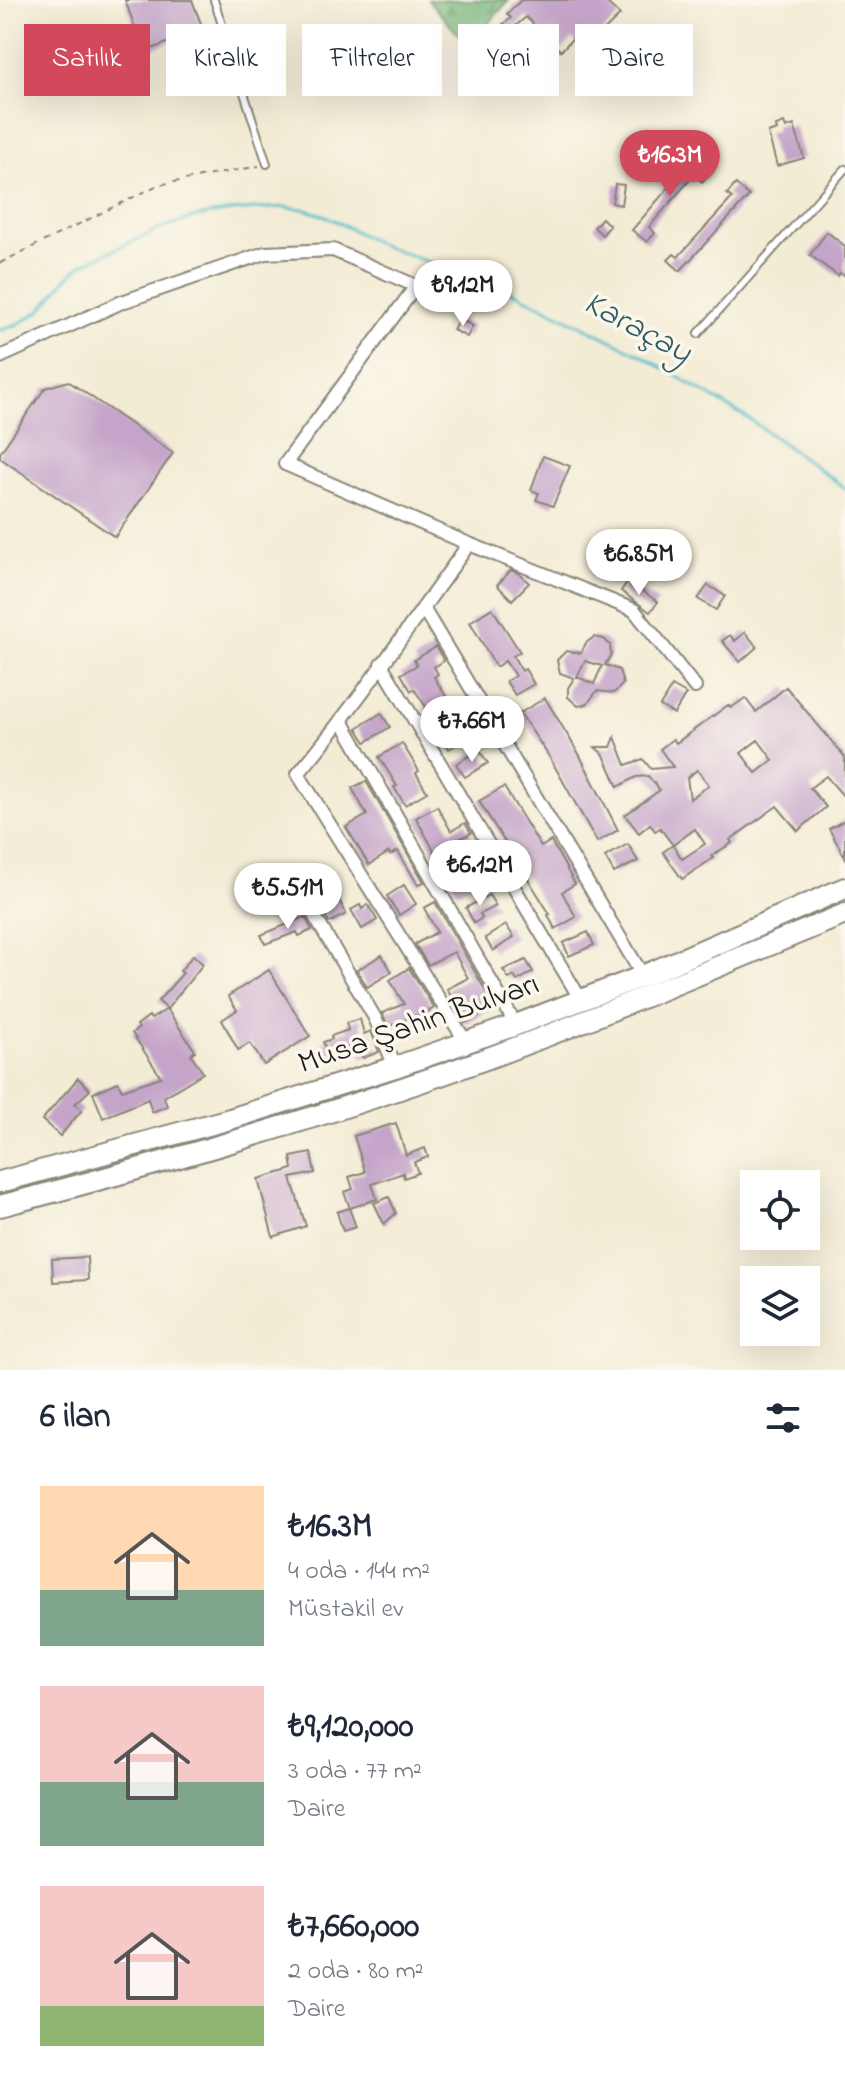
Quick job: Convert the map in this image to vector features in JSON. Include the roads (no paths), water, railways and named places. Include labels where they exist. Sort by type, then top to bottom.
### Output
[{"type":"highway","name":"Musa Şahin Bulvarı","points":[[0,1182],[244,1115],[516,1025],[643,976],[845,888]]},
{"type":"highway","name":"Musa Şahin Bulvarı","points":[[0,1206],[227,1145],[467,1066],[615,1010],[845,914]]},
{"type":"street","points":[[0,357],[122,302],[265,253],[333,250],[416,286],[285,464],[469,544],[634,610],[695,687]]},
{"type":"street","points":[[466,1042],[298,774],[342,721],[469,544]]},
{"type":"street","points":[[423,608],[643,976]]},
{"type":"street","points":[[381,664],[581,1000]]},
{"type":"street","points":[[342,721],[516,1025]]},
{"type":"street","points":[[302,895],[375,1018],[395,1067]]},
{"type":"lane","points":[[214,0],[267,164]]},
{"type":"lane","points":[[698,334],[845,169]]},
{"type":"waterway","name":"Karaçay","points":[[0,330],[40,311],[81,265],[162,228],[196,217],[231,211],[282,207],[303,209],[326,216],[381,245],[515,293],[641,355],[749,419],[845,488]]}]
